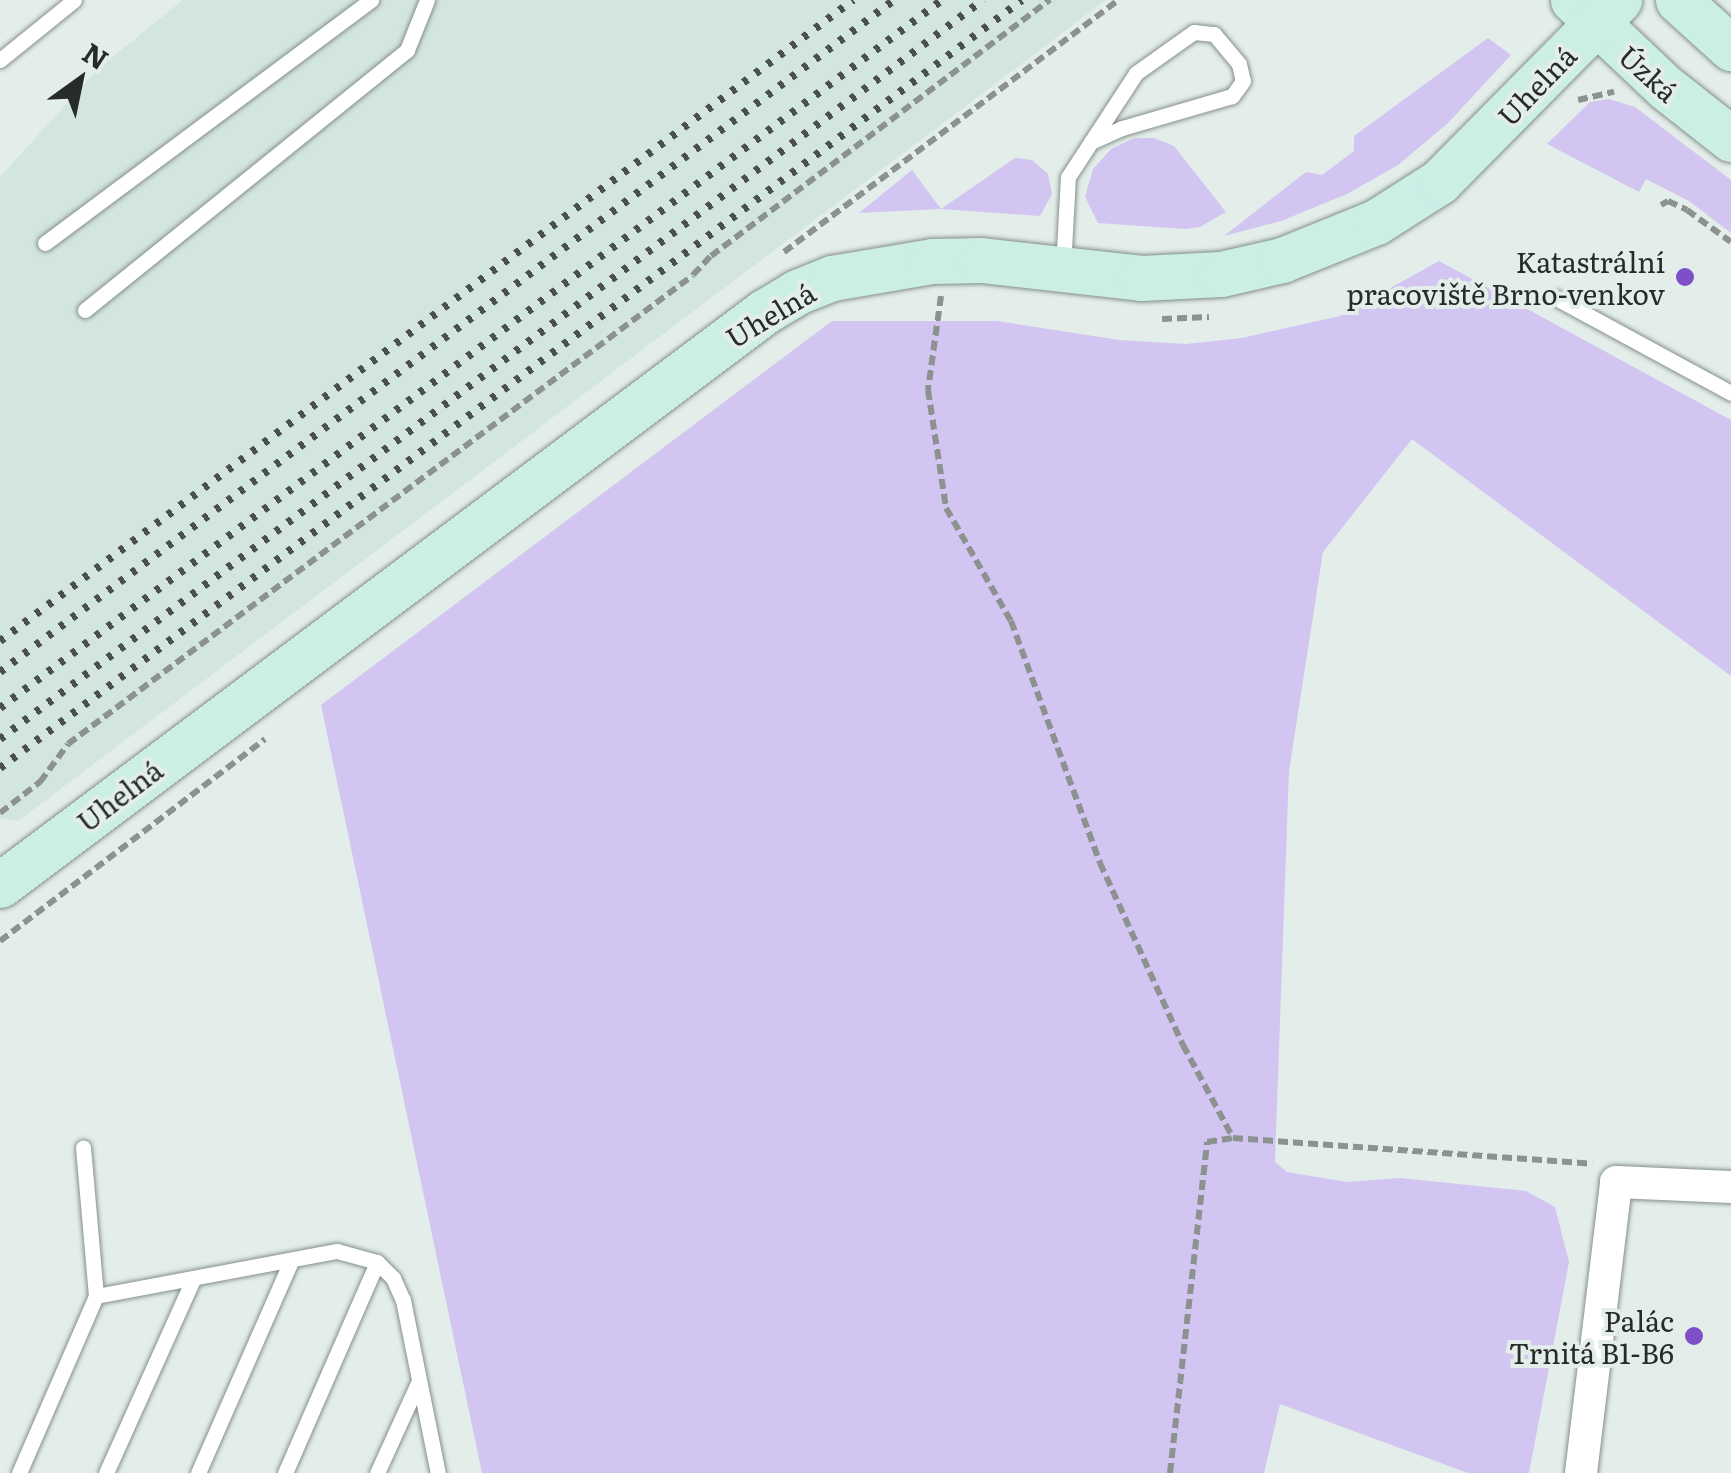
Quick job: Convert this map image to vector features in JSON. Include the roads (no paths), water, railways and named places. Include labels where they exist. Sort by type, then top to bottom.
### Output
[{"type":"main road","points":[[1678,0],[1731,48]]},
{"type":"main road","name":"Úzká","points":[[1595,8],[1731,139]]},
{"type":"main road","name":"Uhelná","points":[[0,885],[733,335],[797,292],[832,278],[932,261],[981,260],[1141,278],[1221,274],[1282,260],[1344,238],[1408,202],[1466,159],[1595,8]]},
{"type":"street","points":[[1580,1473],[1605,1173],[1731,1187]]},
{"type":"lane","points":[[0,60],[74,0]]},
{"type":"lane","points":[[46,242],[371,0]]},
{"type":"lane","points":[[85,310],[407,50],[427,0]]},
{"type":"lane","points":[[1063,269],[1068,177],[1136,73],[1194,32],[1214,34],[1239,64],[1243,80],[1232,96],[1122,128],[1091,142]]},
{"type":"lane","points":[[1556,298],[1731,393]]},
{"type":"lane","points":[[20,1473],[96,1296],[84,1148]]},
{"type":"lane","points":[[96,1296],[290,1263],[337,1251],[377,1262],[393,1278],[403,1300],[438,1473]]},
{"type":"lane","points":[[285,1473],[377,1262]]},
{"type":"lane","points":[[198,1473],[290,1263]]},
{"type":"lane","points":[[106,1473],[193,1280]]},
{"type":"lane","points":[[377,1473],[420,1380]]},
{"type":"railway","points":[[0,641],[853,0]]},
{"type":"railway","points":[[0,672],[894,0]]},
{"type":"railway","points":[[0,708],[942,0]]},
{"type":"railway","points":[[0,739],[983,0]]},
{"type":"railway","points":[[0,768],[1022,0]]},
{"type":"place","name":"Katastrální pracoviště Brno-venkov","points":[[1685,277]]},
{"type":"place","name":"Palác Trnitá B1-B6","points":[[1694,1336]]}]
